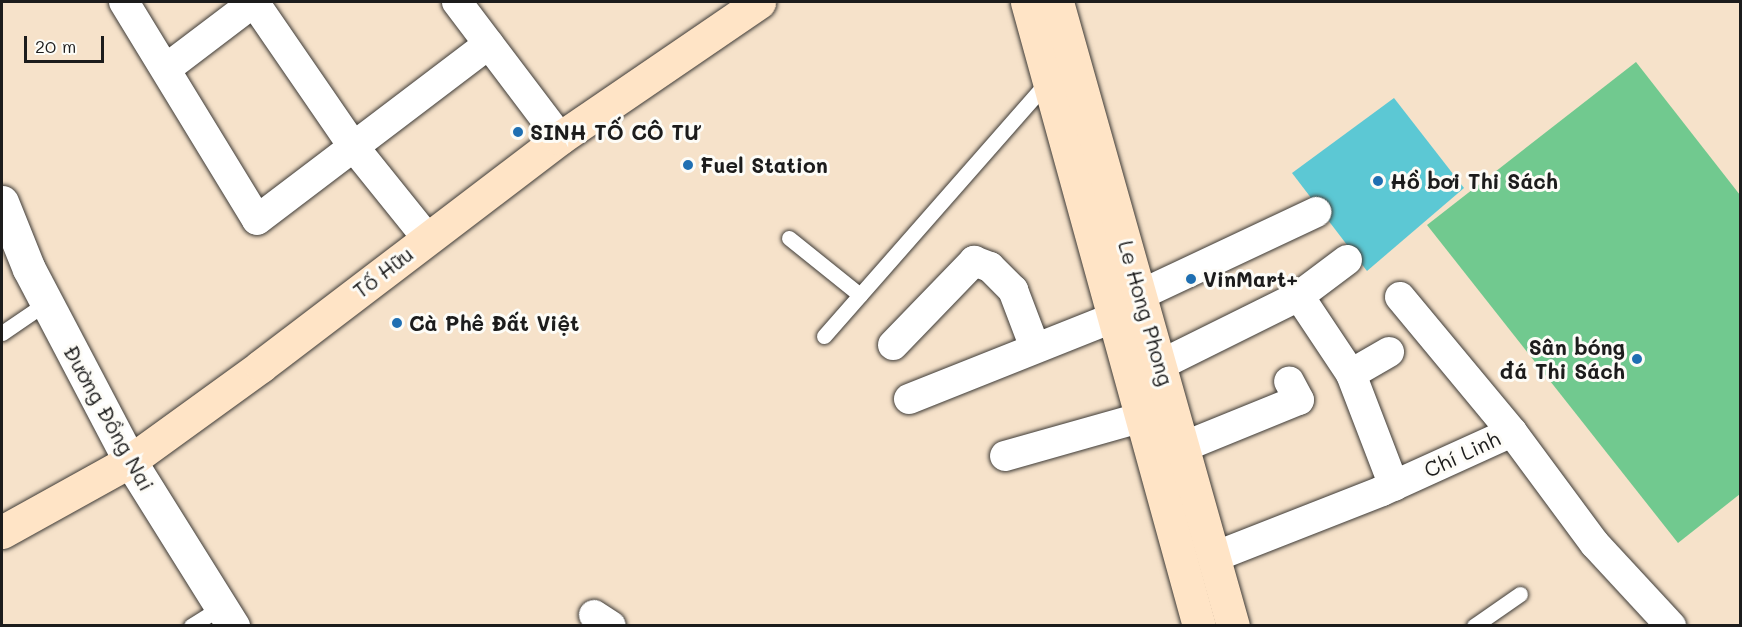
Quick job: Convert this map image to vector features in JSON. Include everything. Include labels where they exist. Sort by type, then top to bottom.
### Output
[{"type":"main road","name":"Tố Hữu","points":[[2,532],[130,461],[560,138],[759,2]]},
{"type":"main road","name":"Le Hong Phong","points":[[1027,2],[1051,78],[1199,626]]},
{"type":"main road","name":"Le Hong Phong","points":[[1058,2],[1233,626]]},
{"type":"street","points":[[167,68],[254,2],[353,146],[427,238]]},
{"type":"street","points":[[457,2],[560,138]]},
{"type":"street","points":[[131,4],[257,220],[489,44]]},
{"type":"street","name":"Đường Đồng Nai","points":[[2,202],[46,303],[130,461],[228,616]]},
{"type":"street","points":[[1140,295],[1316,212]]},
{"type":"street","points":[[1160,365],[1299,296],[1347,260]]},
{"type":"street","points":[[893,345],[974,261],[990,267],[1013,290],[1035,348]]},
{"type":"street","points":[[1299,296],[1351,374],[1394,486]]},
{"type":"street","points":[[1400,297],[1512,432]]},
{"type":"street","points":[[909,399],[1115,317]]},
{"type":"street","points":[[1351,374],[1389,352]]},
{"type":"street","points":[[1183,447],[1299,400],[1289,381]]},
{"type":"street","points":[[1005,456],[1143,417]]},
{"type":"street","name":"Chí Linh","points":[[1214,557],[1394,486],[1512,432],[1595,544],[1670,625]]},
{"type":"lane","points":[[824,336],[1051,78]]},
{"type":"lane","points":[[789,238],[860,295]]},
{"type":"lane","points":[[2,333],[46,303]]},
{"type":"lane","points":[[1474,626],[1520,594]]},
{"type":"lane","points":[[190,626],[228,616]]},
{"type":"green space","name":"Sân bóng đá Thi Sách","points":[[1636,62],[1740,195],[1740,494],[1678,543],[1427,225]]},
{"type":"water","name":"Hồ bơi Thi Sách","points":[[1394,98],[1464,188],[1367,271],[1292,173]]},
{"type":"place","name":"SINH TỐ CÔ TƯ","points":[[518,132]]},
{"type":"place","name":"Fuel Station","points":[[688,165]]},
{"type":"place","name":"Hồ bơi Thi Sách","points":[[1378,181]]},
{"type":"place","name":"VinMart+","points":[[1191,279]]},
{"type":"place","name":"Cà Phê Đất Việt","points":[[397,323]]},
{"type":"place","name":"Sân bóng đá Thi Sách","points":[[1637,359]]}]
